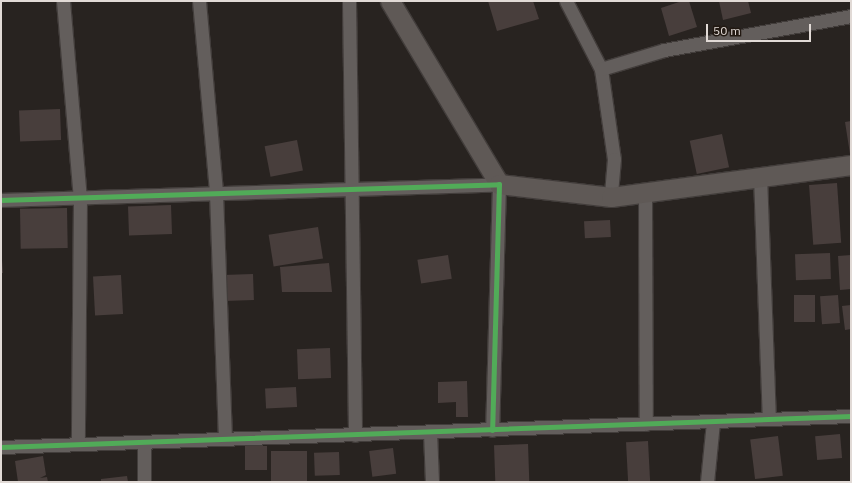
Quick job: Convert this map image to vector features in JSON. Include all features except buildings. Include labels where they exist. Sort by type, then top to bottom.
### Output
[{"type":"street","points":[[63,1],[80,198],[78,444]]},
{"type":"street","points":[[200,1],[216,193],[225,439]]},
{"type":"street","points":[[349,1],[355,435]]},
{"type":"street","points":[[390,1],[500,184],[492,430]]},
{"type":"street","points":[[566,1],[601,69],[614,159],[611,197]]},
{"type":"street","points":[[601,69],[664,50],[851,16]]},
{"type":"street","points":[[1,200],[500,184],[611,197],[851,165]]},
{"type":"street","points":[[760,176],[769,417]]},
{"type":"street","points":[[645,193],[646,424]]},
{"type":"street","points":[[1,446],[713,422],[769,417],[851,416]]},
{"type":"street","points":[[707,482],[713,422]]},
{"type":"street","points":[[430,432],[432,482]]},
{"type":"street","points":[[144,442],[144,482]]},
{"type":"cycle path","points":[[1,200],[499,184],[492,430]]},
{"type":"cycle path","points":[[1,447],[851,416]]}]
